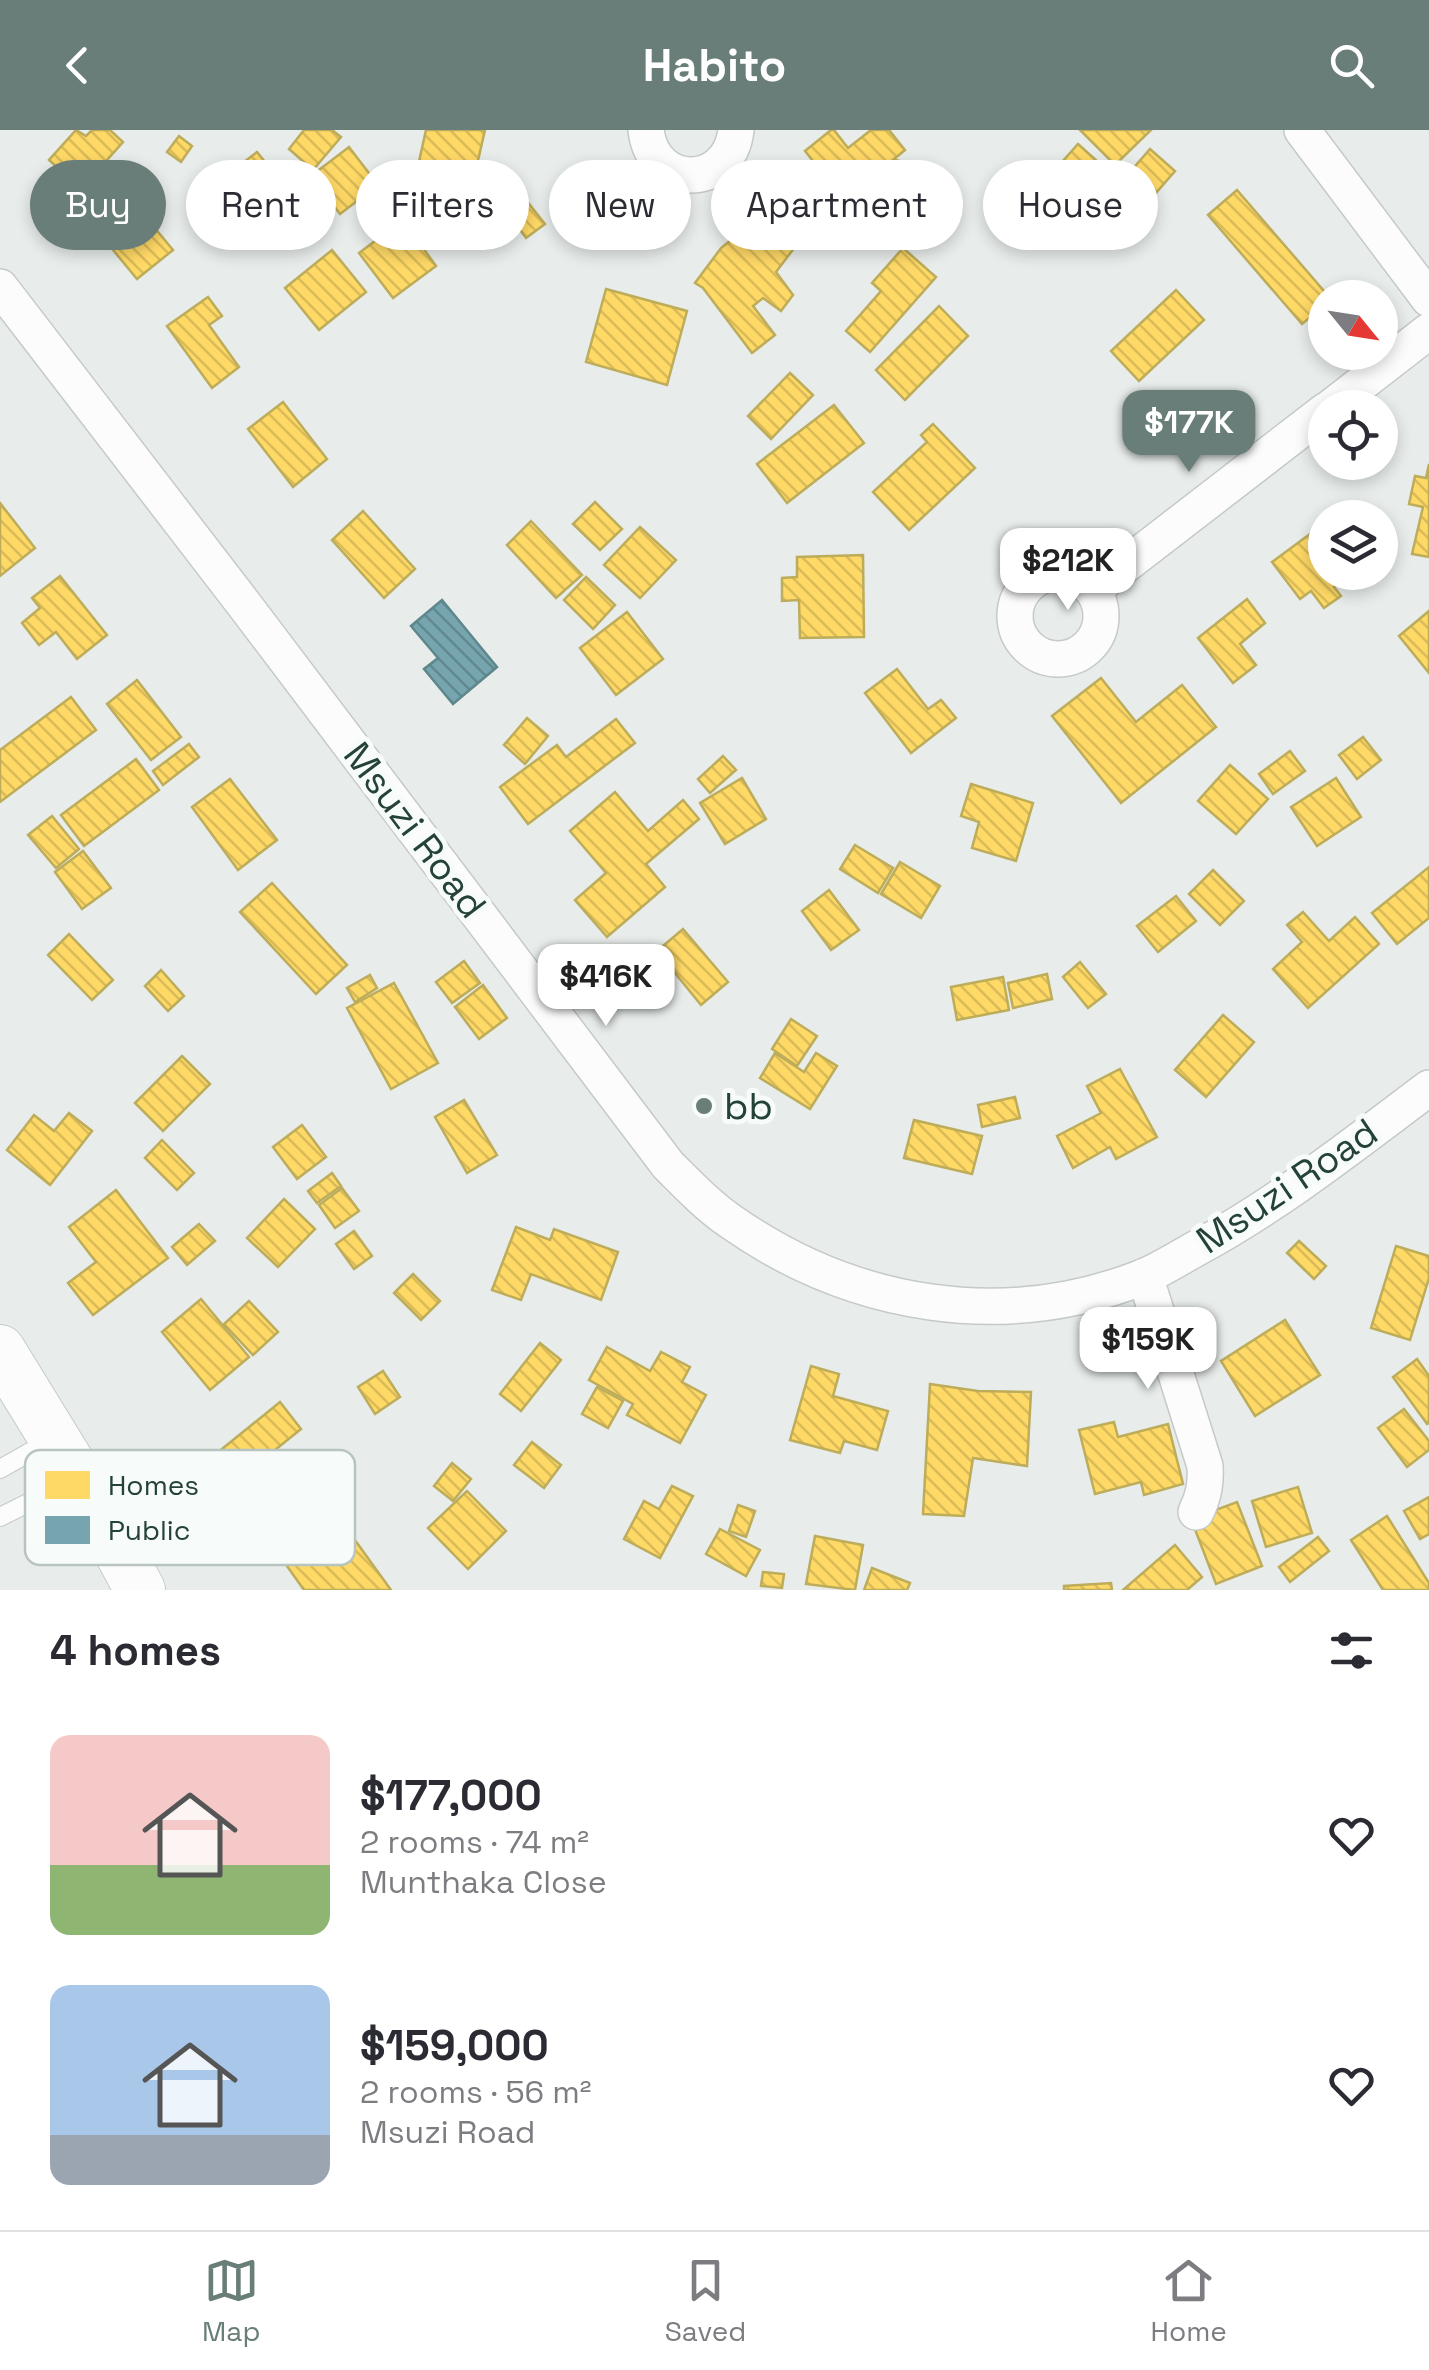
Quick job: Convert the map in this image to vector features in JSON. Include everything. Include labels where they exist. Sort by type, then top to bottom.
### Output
[{"type":"main road","points":[[0,1350],[61,1450]]},
{"type":"main road","points":[[0,1401],[25,1463]]},
{"type":"main road","points":[[91,1565],[108,1590]]},
{"type":"main road","points":[[126,1565],[140,1590]]},
{"type":"street","points":[[646,130],[654,158],[680,174],[696,176],[724,161],[733,148],[736,130]]},
{"type":"street","points":[[1302,130],[1429,300]]},
{"type":"street","name":"Msuzi Road","points":[[0,287],[668,1165],[698,1196],[768,1246],[846,1283],[914,1300],[949,1306],[999,1307],[1052,1302],[1145,1276],[1238,1226],[1429,1088]]},
{"type":"street","points":[[1352,390],[1429,331]]},
{"type":"street","points":[[1093,590],[1308,424]]},
{"type":"street","points":[[1145,1276],[1205,1466],[1206,1481],[1196,1512]]},
{"type":"lane","points":[[0,1517],[25,1475]]},
{"type":"building: Homes","points":[[76,130],[86,136],[92,130],[110,130],[123,142],[107,160],[49,160]]},
{"type":"building: Homes","points":[[304,130],[332,130],[341,137],[321,160],[302,160],[289,149]]},
{"type":"building: Homes","points":[[426,130],[485,130],[478,160],[419,160]]},
{"type":"building: Homes","points":[[831,130],[848,148],[871,130],[889,130],[905,150],[893,160],[812,160],[805,151]]},
{"type":"building: Homes","points":[[1080,130],[1151,130],[1120,160],[1110,160]]},
{"type":"building: Homes","points":[[179,136],[192,146],[181,162],[167,152]]},
{"type":"building: Homes","points":[[1078,144],[1096,160],[1064,160]]},
{"type":"building: Homes","points":[[349,147],[359,160],[356,202],[340,214],[336,209],[336,160],[332,160]]},
{"type":"building: Homes","points":[[1150,149],[1175,171],[1158,191],[1158,160],[1140,160]]},
{"type":"building: Homes","points":[[257,152],[263,160],[247,160]]},
{"type":"building: Homes","points":[[1237,190],[1314,280],[1308,280],[1308,319],[1302,324],[1208,215]]},
{"type":"building: Homes","points":[[529,204],[545,224],[529,236]]},
{"type":"building: Homes","points":[[166,242],[173,250],[137,279],[113,250],[166,250]]},
{"type":"building: Homes","points":[[332,250],[366,292],[319,330],[285,288]]},
{"type":"building: Homes","points":[[425,250],[436,266],[393,298],[359,253]]},
{"type":"building: Homes","points":[[720,250],[793,250],[776,272],[793,295],[781,311],[763,298],[753,306],[775,335],[752,353],[703,288],[695,283]]},
{"type":"building: Homes","points":[[901,250],[936,277],[870,352],[846,331],[881,291],[872,283]]},
{"type":"building: Homes","points":[[606,289],[687,311],[667,385],[586,362]]},
{"type":"building: Homes","points":[[1176,290],[1204,320],[1139,381],[1111,351]]},
{"type":"building: Homes","points":[[208,297],[222,316],[209,325],[239,367],[212,388],[167,326]]},
{"type":"building: Homes","points":[[939,306],[968,336],[905,400],[876,370]]},
{"type":"building: Homes","points":[[790,373],[813,395],[771,439],[748,416]]},
{"type":"building: Homes","points":[[283,402],[327,459],[293,487],[248,429]]},
{"type":"building: Homes","points":[[834,405],[864,443],[787,503],[757,464]]},
{"type":"building: Homes","points":[[933,424],[975,468],[909,530],[873,492],[927,442],[921,435]]},
{"type":"building: Homes","points":[[1429,464],[1429,557],[1412,554],[1423,507],[1409,504],[1415,476],[1426,478]]},
{"type":"building: Homes","points":[[595,502],[622,529],[600,550],[573,524]]},
{"type":"building: Homes","points":[[0,503],[35,548],[0,576]]},
{"type":"building: Homes","points":[[363,511],[415,569],[384,598],[332,540]]},
{"type":"building: Homes","points":[[531,521],[582,575],[556,598],[507,545]]},
{"type":"building: Homes","points":[[640,527],[676,560],[640,598],[604,565]]},
{"type":"building: Homes","points":[[1308,535],[1308,590],[1336,590],[1341,596],[1324,608],[1311,591],[1300,599],[1272,562]]},
{"type":"building: Homes","points":[[863,555],[864,637],[800,638],[799,600],[782,601],[782,578],[797,577],[797,557]]},
{"type":"building: Homes","points":[[60,576],[107,635],[77,659],[56,632],[39,645],[22,623],[40,608],[32,598]]},
{"type":"building: Homes","points":[[586,577],[615,605],[593,629],[564,600]]},
{"type":"building: Homes","points":[[1247,599],[1265,623],[1240,644],[1256,665],[1233,683],[1198,638]]},
{"type":"building: Homes","points":[[1429,611],[1429,673],[1399,636]]},
{"type":"building: Homes","points":[[627,612],[663,659],[616,695],[580,648]]},
{"type":"building: Homes","points":[[897,669],[928,709],[941,700],[956,718],[911,753],[865,693]]},
{"type":"building: Homes","points":[[1101,678],[1136,722],[1182,685],[1216,727],[1121,803],[1052,716]]},
{"type":"building: Homes","points":[[137,680],[181,737],[151,760],[107,704]]},
{"type":"building: Homes","points":[[71,697],[96,730],[0,802],[0,750]]},
{"type":"building: Homes","points":[[527,718],[548,736],[525,764],[504,745]]},
{"type":"building: Homes","points":[[616,719],[635,743],[528,824],[500,787],[557,745],[566,757]]},
{"type":"building: Homes","points":[[1363,737],[1381,760],[1357,779],[1339,755]]},
{"type":"building: Homes","points":[[189,744],[199,757],[163,785],[153,771]]},
{"type":"building: Homes","points":[[1290,751],[1305,771],[1273,794],[1259,774]]},
{"type":"building: Homes","points":[[723,756],[736,770],[710,793],[698,779]]},
{"type":"building: Homes","points":[[136,759],[159,790],[84,846],[61,815]]},
{"type":"building: Homes","points":[[1230,765],[1268,799],[1236,834],[1198,801]]},
{"type":"building: Homes","points":[[742,778],[766,819],[725,844],[700,803]]},
{"type":"building: Homes","points":[[1336,778],[1361,817],[1317,846],[1291,807]]},
{"type":"building: Homes","points":[[230,779],[277,840],[238,870],[192,807]]},
{"type":"building: Homes","points":[[971,784],[1033,803],[1016,861],[972,848],[979,822],[961,816]]},
{"type":"building: Homes","points":[[615,792],[648,831],[683,800],[699,819],[646,864],[665,887],[607,937],[575,900],[606,873],[570,831]]},
{"type":"building: Homes","points":[[52,816],[79,849],[56,868],[28,835]]},
{"type":"building: Homes","points":[[855,845],[893,868],[878,893],[840,869]]},
{"type":"building: Homes","points":[[83,851],[111,888],[82,909],[55,872]]},
{"type":"building: Homes","points":[[900,862],[940,886],[921,918],[881,894]]},
{"type":"building: Homes","points":[[1429,867],[1429,918],[1397,944],[1372,913]]},
{"type":"building: Homes","points":[[1213,870],[1244,901],[1220,925],[1189,894]]},
{"type":"building: Homes","points":[[272,883],[347,965],[316,994],[240,912]]},
{"type":"building: Homes","points":[[829,890],[859,930],[831,950],[802,911]]},
{"type":"building: Homes","points":[[1176,896],[1196,921],[1158,952],[1137,926]]},
{"type":"building: Homes","points":[[1303,912],[1329,941],[1355,917],[1379,944],[1308,1008],[1273,969],[1302,942],[1287,925]]},
{"type":"building: Homes","points":[[683,929],[728,982],[701,1005],[657,951]]},
{"type":"building: Homes","points":[[69,934],[113,980],[92,1000],[48,955]]},
{"type":"building: Homes","points":[[464,961],[480,983],[452,1003],[436,982]]},
{"type":"building: Homes","points":[[1080,962],[1106,994],[1088,1008],[1063,977]]},
{"type":"building: Homes","points":[[161,970],[184,996],[168,1011],[145,986]]},
{"type":"building: Homes","points":[[1047,974],[1052,999],[1013,1008],[1008,983]]},
{"type":"building: Homes","points":[[370,975],[377,988],[355,1002],[347,988]]},
{"type":"building: Homes","points":[[1003,977],[1009,1010],[957,1020],[951,987]]},
{"type":"building: Homes","points":[[394,983],[438,1063],[391,1089],[347,1008]]},
{"type":"building: Homes","points":[[483,985],[507,1018],[479,1039],[455,1007]]},
{"type":"building: Homes","points":[[1223,1015],[1254,1042],[1206,1097],[1175,1070]]},
{"type":"building: Homes","points":[[791,1019],[817,1036],[797,1066],[772,1049]]},
{"type":"building: Homes","points":[[775,1053],[804,1072],[816,1053],[837,1066],[810,1109],[760,1078]]},
{"type":"building: Homes","points":[[182,1056],[210,1084],[163,1131],[135,1103]]},
{"type":"building: Homes","points":[[1120,1069],[1157,1137],[1116,1159],[1110,1147],[1073,1168],[1057,1136],[1101,1113],[1087,1086]]},
{"type":"building: Homes","points":[[1015,1097],[1020,1118],[982,1127],[978,1105]]},
{"type":"building: Homes","points":[[464,1100],[497,1155],[467,1173],[435,1117]]},
{"type":"building: Homes","points":[[69,1113],[92,1131],[50,1185],[7,1150],[34,1115],[54,1131]]},
{"type":"building: Homes","points":[[914,1120],[982,1136],[972,1174],[904,1158]]},
{"type":"building: Homes","points":[[302,1125],[326,1157],[297,1179],[273,1147]]},
{"type":"building: Homes","points":[[162,1140],[194,1173],[177,1190],[145,1158]]},
{"type":"building: Homes","points":[[332,1173],[341,1186],[317,1203],[308,1191]]},
{"type":"building: Homes","points":[[342,1188],[359,1211],[335,1228],[319,1205]]},
{"type":"building: Homes","points":[[116,1190],[168,1258],[93,1315],[68,1283],[96,1262],[69,1227]]},
{"type":"building: Homes","points":[[284,1199],[315,1229],[278,1267],[247,1238]]},
{"type":"building: Homes","points":[[199,1224],[215,1241],[187,1265],[172,1247]]},
{"type":"building: Homes","points":[[516,1227],[550,1240],[554,1229],[618,1252],[601,1300],[531,1274],[521,1300],[492,1290]]},
{"type":"building: Homes","points":[[354,1231],[372,1256],[354,1269],[336,1244]]},
{"type":"building: Homes","points":[[1299,1241],[1326,1266],[1314,1279],[1287,1253]]},
{"type":"building: Homes","points":[[1396,1246],[1429,1256],[1429,1278],[1410,1340],[1371,1328]]},
{"type":"building: Homes","points":[[413,1274],[440,1301],[421,1320],[394,1293]]},
{"type":"building: Homes","points":[[201,1299],[249,1357],[210,1390],[162,1332]]},
{"type":"building: Homes","points":[[249,1301],[278,1332],[253,1355],[224,1324]]},
{"type":"building: Homes","points":[[1285,1320],[1320,1375],[1255,1416],[1221,1361]]},
{"type":"building: Homes","points":[[540,1343],[561,1360],[521,1411],[500,1394]]},
{"type":"building: Homes","points":[[607,1347],[650,1371],[661,1352],[690,1367],[682,1382],[706,1395],[680,1443],[627,1415],[633,1404],[589,1380]]},
{"type":"building: Homes","points":[[1417,1359],[1429,1376],[1427,1424],[1393,1377]]},
{"type":"building: Homes","points":[[811,1366],[839,1374],[833,1396],[888,1411],[877,1450],[844,1441],[840,1453],[790,1440]]},
{"type":"building: Homes","points":[[383,1371],[400,1397],[375,1414],[358,1387]]},
{"type":"building: Homes","points":[[930,1384],[978,1391],[1031,1392],[1027,1466],[973,1458],[964,1516],[923,1514]]},
{"type":"building: Homes","points":[[597,1387],[623,1401],[608,1428],[582,1414]]},
{"type":"building: Homes","points":[[280,1402],[301,1429],[275,1450],[222,1449]]},
{"type":"building: Homes","points":[[1404,1409],[1429,1441],[1429,1450],[1407,1467],[1378,1428]]},
{"type":"building: Homes","points":[[1114,1422],[1118,1437],[1168,1424],[1183,1484],[1144,1495],[1141,1482],[1095,1494],[1079,1430]]},
{"type":"building: Homes","points":[[532,1442],[561,1465],[544,1488],[514,1465]]},
{"type":"building: Homes","points":[[452,1463],[471,1479],[453,1501],[434,1486]]},
{"type":"building: Homes","points":[[672,1486],[693,1496],[660,1558],[624,1539],[644,1501],[659,1509]]},
{"type":"building: Homes","points":[[1298,1487],[1312,1533],[1266,1547],[1252,1501]]},
{"type":"building: Homes","points":[[467,1491],[506,1531],[468,1569],[428,1528]]},
{"type":"building: Homes","points":[[1429,1497],[1429,1534],[1420,1539],[1404,1511]]},
{"type":"building: Homes","points":[[1237,1502],[1262,1566],[1216,1584],[1191,1519]]},
{"type":"building: Homes","points":[[738,1505],[755,1511],[746,1537],[729,1531]]},
{"type":"building: Homes","points":[[1387,1516],[1429,1583],[1429,1590],[1383,1590],[1351,1540]]},
{"type":"building: Homes","points":[[720,1529],[760,1550],[746,1576],[706,1554]]},
{"type":"building: Homes","points":[[815,1536],[863,1545],[855,1590],[806,1584]]},
{"type":"building: Homes","points":[[1318,1537],[1329,1551],[1290,1582],[1279,1567]]},
{"type":"building: Homes","points":[[355,1540],[391,1590],[304,1590],[286,1565],[355,1565]]},
{"type":"building: Homes","points":[[1175,1545],[1202,1577],[1187,1590],[1123,1590]]},
{"type":"building: Homes","points":[[872,1568],[910,1583],[907,1590],[864,1590]]},
{"type":"building: Homes","points":[[763,1572],[784,1574],[782,1588],[761,1586]]},
{"type":"building: Homes","points":[[1111,1583],[1112,1590],[1064,1590],[1064,1586]]},
{"type":"building: Public","points":[[442,600],[497,667],[453,704],[424,669],[438,658],[411,626]]},
{"type":"place","name":"bb","points":[[704,1106]]}]
